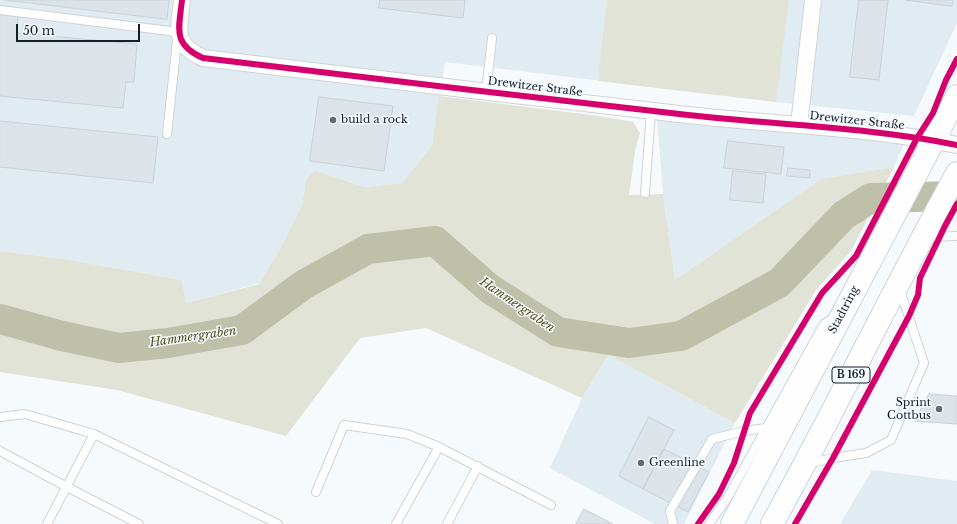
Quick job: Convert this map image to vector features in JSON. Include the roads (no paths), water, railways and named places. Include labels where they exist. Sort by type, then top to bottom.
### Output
[{"type":"main road","name":"Stadtring","points":[[732,524],[957,96]]},
{"type":"main road","name":"B 169","points":[[772,524],[805,465],[957,173]]},
{"type":"street","points":[[178,32],[182,0]]},
{"type":"street","name":"Drewitzer Straße","points":[[799,125],[813,0]]},
{"type":"street","name":"Drewitzer Straße","points":[[178,32],[183,44],[193,54],[203,58],[651,111],[934,140],[957,145]]},
{"type":"lane","points":[[0,10],[178,32],[167,134]]},
{"type":"lane","points":[[486,92],[492,38]]},
{"type":"lane","points":[[645,193],[651,111]]},
{"type":"lane","points":[[925,232],[957,236]]},
{"type":"lane","points":[[805,465],[866,452],[891,440],[924,363],[898,285]]},
{"type":"lane","points":[[709,524],[728,497],[824,324],[843,311]]},
{"type":"lane","points":[[0,417],[25,414],[94,434],[278,524]]},
{"type":"lane","points":[[316,492],[344,425],[406,434],[439,447],[552,504]]},
{"type":"lane","points":[[673,524],[670,511],[712,439],[744,431],[766,428]]},
{"type":"lane","points":[[47,524],[94,434]]},
{"type":"lane","points":[[396,524],[439,447]]},
{"type":"lane","points":[[0,451],[66,488],[139,524]]},
{"type":"lane","points":[[447,524],[478,466]]},
{"type":"waterway","name":"Hammergraben","points":[[0,319],[62,336],[119,348],[168,343],[242,330],[303,285],[368,249],[435,241],[490,289],[558,332],[629,343],[681,336],[779,283],[844,215],[871,198],[957,196]]},
{"type":"place","name":"build a rock","points":[[333,120]]},
{"type":"place","name":"Sprint Cottbus","points":[[939,409]]},
{"type":"place","name":"Greenline","points":[[641,463]]}]
